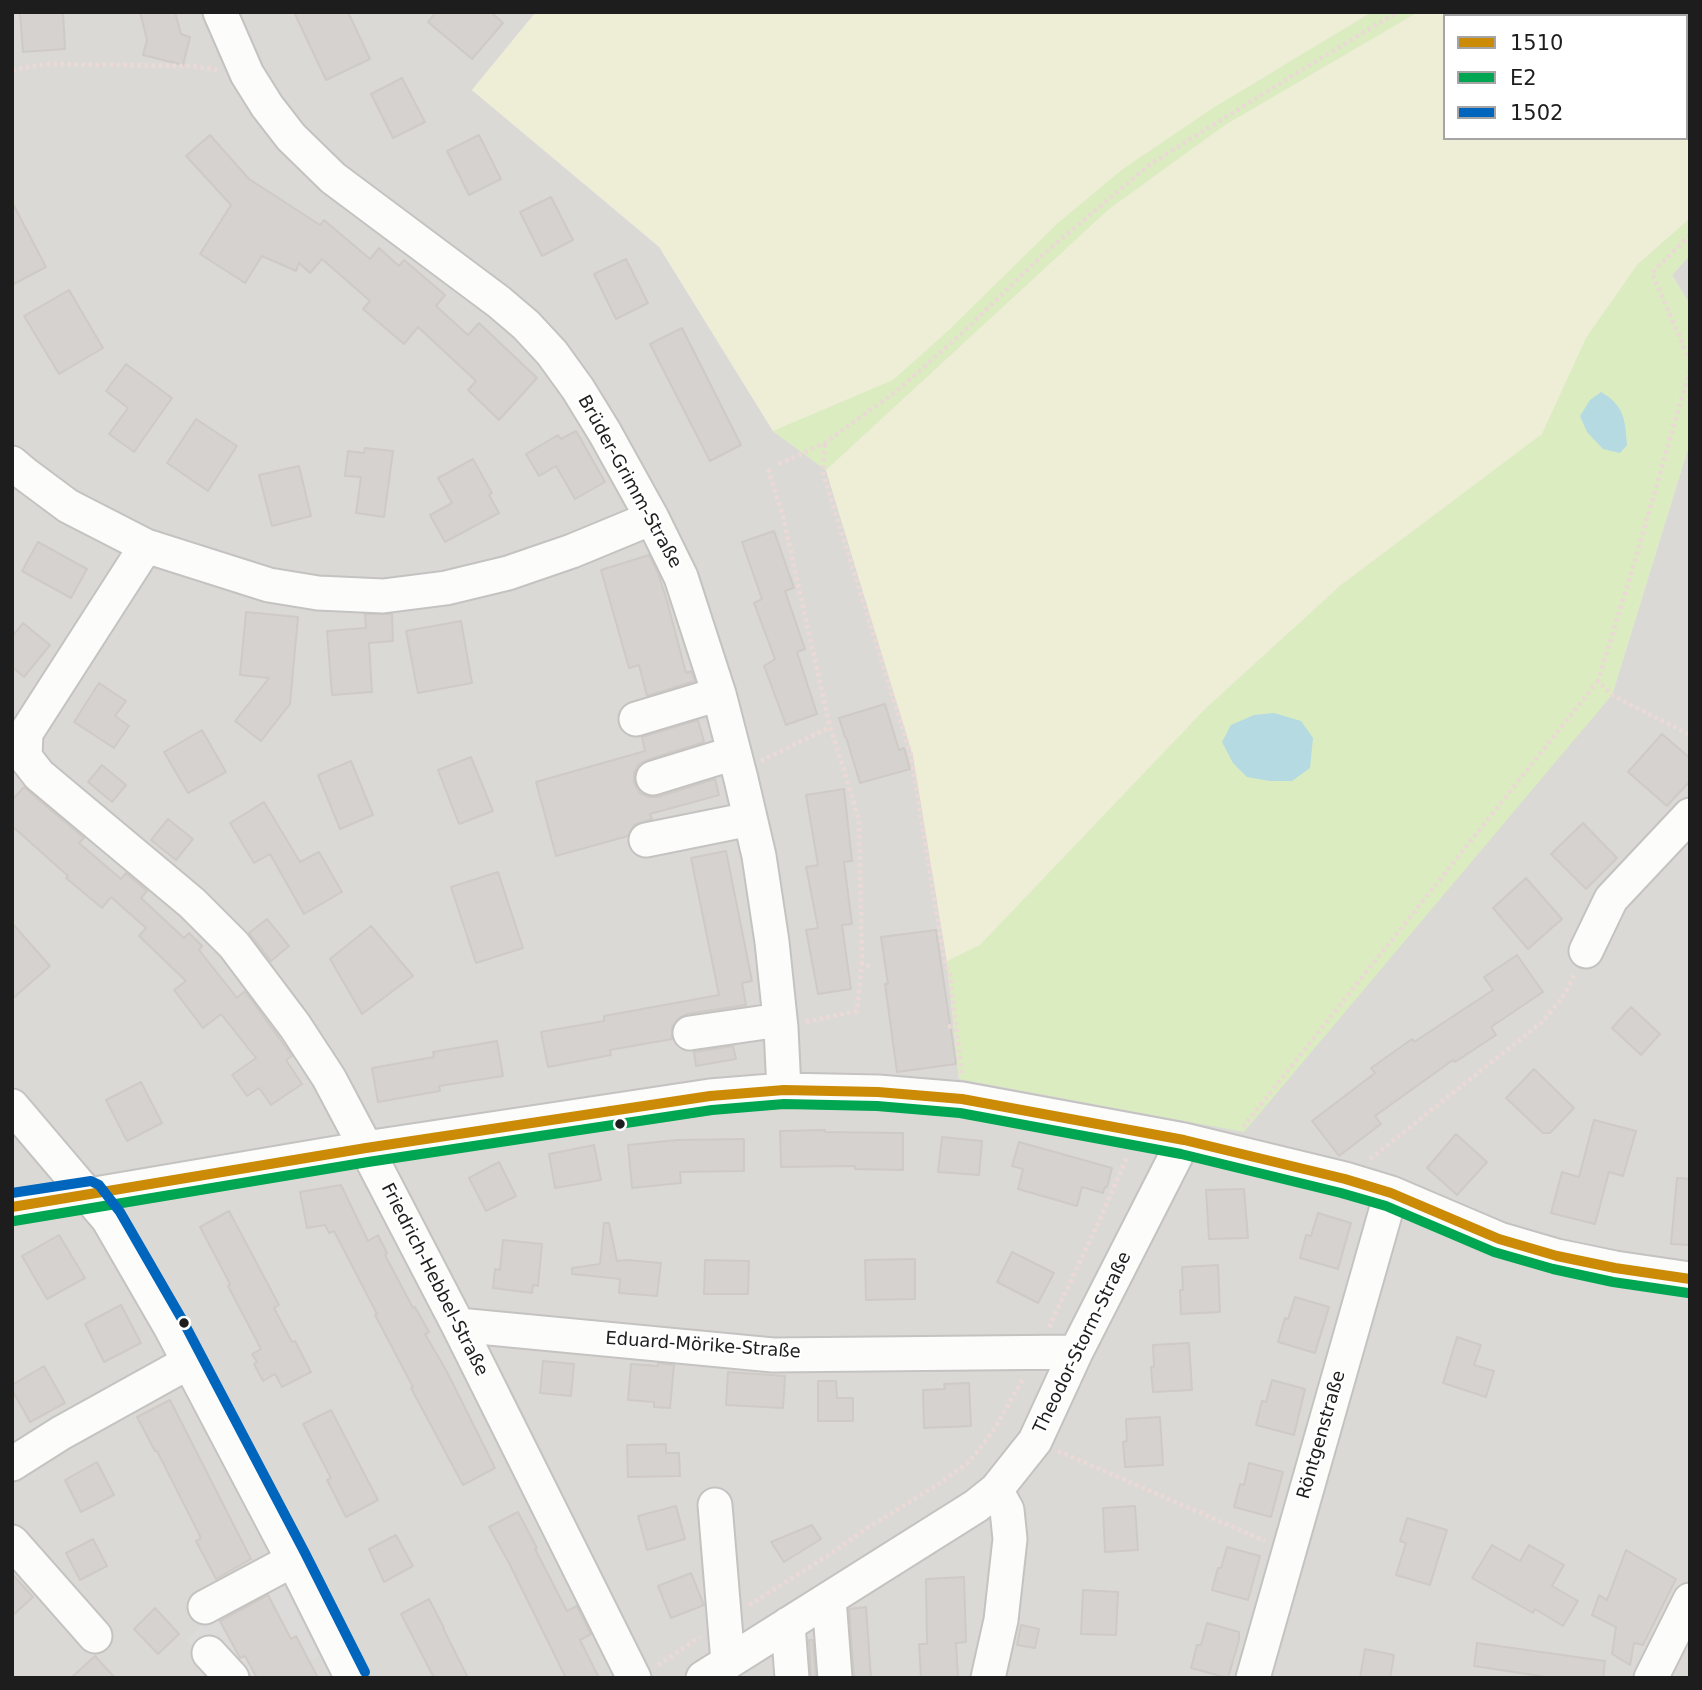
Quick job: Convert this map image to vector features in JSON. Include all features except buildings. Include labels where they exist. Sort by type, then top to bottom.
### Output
[{"type":"street","name":"Brüder-Grimm-Straße","points":[[220,12],[247,74],[291,137],[334,178],[499,302],[526,325],[552,353],[605,433],[652,518],[681,577],[719,694],[759,856],[781,1024],[784,1090]]},
{"type":"street","points":[[12,463],[68,506],[146,545],[269,585],[318,593],[383,596],[446,588],[508,573],[572,551],[652,518]]},
{"type":"street","name":"Friedrich-Hebbel-Straße","points":[[146,545],[26,733],[25,757],[39,775],[192,904],[234,945],[295,1026],[329,1079],[366,1148],[641,1674]]},
{"type":"street","points":[[636,719],[719,694]]},
{"type":"street","points":[[653,778],[737,762]]},
{"type":"street","points":[[1586,951],[1611,900],[1690,815]]},
{"type":"street","points":[[646,840],[750,819]]},
{"type":"street","points":[[690,1033],[781,1024]]},
{"type":"street","points":[[12,1207],[366,1148],[710,1096],[784,1090],[878,1092],[962,1099],[1184,1140],[1345,1179],[1391,1193],[1499,1239],[1557,1256],[1690,1279]]},
{"type":"street","points":[[12,1106],[108,1219],[171,1328],[352,1678]]},
{"type":"street","name":"Theodor-Storm-Straße","points":[[715,1670],[976,1506],[996,1490],[1035,1441],[1076,1352],[1184,1140]]},
{"type":"street","name":"Röntgenstraße","points":[[1253,1678],[1391,1193]]},
{"type":"street","name":"Eduard-Mörike-Straße","points":[[458,1325],[773,1355],[1076,1352]]},
{"type":"street","points":[[12,1464],[61,1433],[189,1362]]},
{"type":"street","points":[[988,1678],[1001,1620],[1010,1539],[1007,1510],[996,1490]]},
{"type":"street","points":[[715,1505],[724,1620],[715,1670]]},
{"type":"street","points":[[12,1542],[95,1636]]},
{"type":"street","points":[[205,1606],[293,1560]]},
{"type":"street","points":[[829,1599],[835,1678]]},
{"type":"street","points":[[1651,1678],[1690,1600]]},
{"type":"street","points":[[788,1624],[792,1678]]},
{"type":"street","points":[[209,1653],[232,1678]]},
{"type":"path","points":[[779,464],[825,443],[899,389],[1048,250],[1152,163],[1397,12]]},
{"type":"path","points":[[12,70],[46,64],[192,66],[247,74]]},
{"type":"path","points":[[1690,235],[1652,273],[1690,360]]},
{"type":"path","points":[[1224,1150],[1598,681],[1690,370]]},
{"type":"path","points":[[825,443],[822,473],[911,755],[942,959],[950,975],[962,1072],[962,1099]]},
{"type":"path","points":[[768,469],[783,517],[830,727],[859,820],[862,963],[857,1011],[781,1024]]},
{"type":"path","points":[[1598,681],[1612,695],[1690,735]]},
{"type":"path","points":[[737,762],[830,727]]},
{"type":"path","points":[[1345,1179],[1542,1022],[1562,998],[1586,951]]},
{"type":"path","points":[[862,963],[872,967]]},
{"type":"path","points":[[948,1027],[956,1026]]},
{"type":"path","points":[[641,1674],[969,1462],[1009,1406],[1037,1353],[1138,1131]]},
{"type":"path","points":[[1035,1441],[1289,1552]]},
{"type":"shaded area","points":[[12,12],[536,12],[472,90],[659,247],[773,431],[826,470],[913,756],[947,961],[959,1079],[1612,695],[1690,442],[1690,1678],[12,1678]]},
{"type":"shaded area","points":[[1690,255],[1690,305],[1672,275]]},
{"type":"shaded area","points":[[278,1576],[319,1656],[309,1661],[296,1636],[291,1639],[262,1585]]},
{"type":"shaded area","points":[[215,1610],[240,1658],[245,1656],[257,1678],[223,1678],[187,1640]]},
{"type":"green space","points":[[536,12],[1372,12],[1213,108],[893,380],[773,431],[659,246],[472,90]]},
{"type":"green space","points":[[1372,12],[1418,12],[1225,125],[1109,209],[826,470],[773,431],[893,380],[949,330],[1058,223],[1123,169],[1213,108]]},
{"type":"green space","points":[[1418,12],[1690,12],[1690,218],[1637,265],[1586,338],[1543,434],[1341,585],[1206,708],[980,945],[947,961],[913,756],[826,470],[1109,209],[1225,125]]},
{"type":"green space","points":[[1690,218],[1690,255],[1672,275],[1690,305],[1690,442],[1612,695],[1244,1132],[959,1079],[947,961],[980,945],[1206,708],[1341,585],[1542,434],[1586,338],[1637,265]]},
{"type":"water","points":[[1601,392],[1615,403],[1622,414],[1627,445],[1620,453],[1603,449],[1587,432],[1580,416],[1590,400]]},
{"type":"water","points":[[1274,713],[1301,721],[1313,738],[1310,768],[1292,781],[1247,777],[1233,763],[1222,742],[1231,725],[1254,715]]},
{"type":"transit line","name":"1510","points":[[12,1207],[366,1148],[710,1096],[784,1090],[878,1092],[962,1099],[1184,1140],[1345,1179],[1391,1193],[1499,1239],[1557,1256],[1690,1279]]},
{"type":"transit line","name":"E2","points":[[14,1221],[368,1162],[712,1110],[784,1104],[877,1106],[960,1113],[1181,1154],[1386,1206],[1494,1252],[1553,1269],[1613,1282],[1688,1293]]},
{"type":"transit line","name":"1502","points":[[12,1193],[91,1181],[99,1185],[120,1212],[183,1321],[365,1672]]}]
